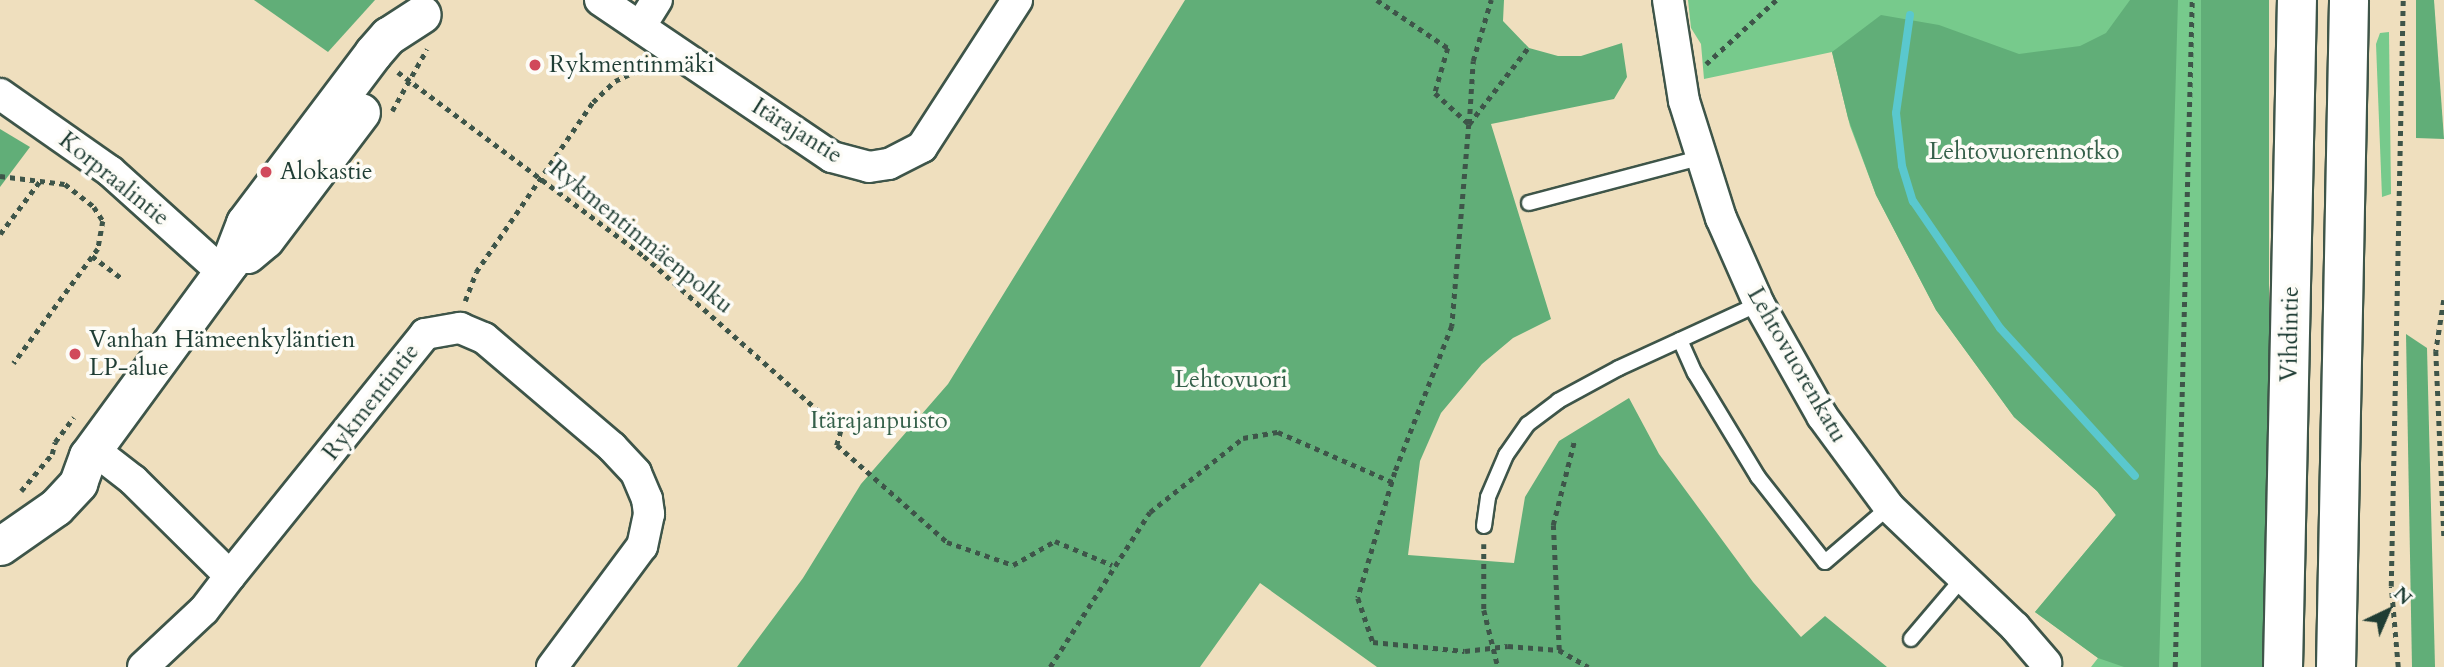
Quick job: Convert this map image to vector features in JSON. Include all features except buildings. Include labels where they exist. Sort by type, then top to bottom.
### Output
[{"type":"main road","name":"Vihdintie","points":[[2283,667],[2297,0]]},
{"type":"main road","points":[[2336,667],[2349,0]]},
{"type":"street","name":"Itärajantie","points":[[600,0],[832,157],[869,167],[888,164],[922,147],[1017,0]]},
{"type":"street","points":[[640,27],[657,0]]},
{"type":"street","name":"Lehtovuorenkatu","points":[[1668,0],[1679,77],[1699,158],[1759,304],[1822,416],[1889,507],[1961,580],[2015,627],[2046,663]]},
{"type":"street","points":[[9,538],[56,507],[70,492],[90,452],[226,267],[237,235],[388,36],[427,7]]},
{"type":"street","name":"Korpraalintie","points":[[0,94],[110,172],[226,267]]},
{"type":"street","name":"Rykmentintie","points":[[143,667],[204,610],[408,352],[425,334],[460,328],[502,351],[612,447],[636,473],[647,499],[649,514],[642,546],[552,667]]},
{"type":"street","points":[[90,452],[133,481],[230,576]]},
{"type":"lane","points":[[1530,203],[1699,158]]},
{"type":"lane","points":[[1484,526],[1488,497],[1506,454],[1528,424],[1558,401],[1759,304]]},
{"type":"lane","points":[[1680,340],[1695,373],[1758,477],[1825,562],[1889,507]]},
{"type":"lane","points":[[1912,639],[1961,580]]},
{"type":"path","points":[[1377,0],[1448,48],[1435,93],[1469,124]]},
{"type":"path","points":[[1491,0],[1473,61],[1452,326],[1395,472],[1395,483],[1358,598],[1373,642],[1493,650],[1508,646],[1559,650],[1590,667]]},
{"type":"path","points":[[1704,66],[1776,0]]},
{"type":"path","points":[[2175,667],[2192,0]]},
{"type":"path","points":[[2398,667],[2391,586],[2403,0]]},
{"type":"path","points":[[1469,124],[1528,48]]},
{"type":"path","points":[[463,312],[468,285],[593,102],[615,81],[658,62]]},
{"type":"path","name":"Rykmentinmäenpolku","points":[[411,81],[644,256],[841,431],[837,445],[947,542],[1013,565],[1055,541],[1112,565]]},
{"type":"path","points":[[0,176],[65,184],[94,207],[103,221],[92,256],[14,363]]},
{"type":"path","points":[[0,234],[41,180]]},
{"type":"path","points":[[92,256],[121,278]]},
{"type":"path","points":[[2444,300],[2436,351],[2444,537]]},
{"type":"path","points":[[1050,667],[1112,565],[1150,512],[1243,438],[1278,432],[1395,483]]},
{"type":"path","points":[[1559,650],[1553,524],[1574,442]]},
{"type":"path","points":[[1484,526],[1484,610],[1498,667]]},
{"type":"green space","points":[[254,0],[375,0],[328,52]]},
{"type":"green space","name":"Lehtovuori","points":[[1185,0],[1504,0],[1503,21],[1529,48],[1558,56],[1581,56],[1622,43],[1627,77],[1614,99],[1491,124],[1551,319],[1513,338],[1482,364],[1441,413],[1420,461],[1408,555],[1514,563],[1525,497],[1559,441],[1629,398],[1659,454],[1753,582],[1801,637],[1825,616],[1887,667],[1377,667],[1260,583],[1200,667],[737,667],[803,578],[861,484],[948,384]]},
{"type":"green space","name":"Lehtovuorennotko","points":[[1688,0],[2269,0],[2254,667],[2091,667],[2098,658],[2035,612],[2116,515],[2097,491],[2014,417],[1936,310],[1876,195],[1850,126],[1832,52],[1704,79],[1701,44],[1691,28]]},
{"type":"green space","name":"Lehtovuorennotko","points":[[2130,0],[2178,0],[2159,667],[2124,667],[2098,658],[2035,612],[2116,515],[2097,491],[2014,417],[1936,310],[1876,195],[1848,118],[1832,52],[1881,15],[1939,25],[2019,54],[2080,46],[2106,33]]},
{"type":"green space","points":[[2201,0],[2269,0],[2269,667],[2201,667]]},
{"type":"green space","points":[[2416,0],[2434,0],[2444,139],[2416,138]]},
{"type":"green space","points":[[2389,32],[2391,194],[2382,197],[2376,44],[2380,33]]},
{"type":"green space","points":[[0,129],[30,147],[0,187]]},
{"type":"green space","points":[[2406,334],[2427,348],[2435,667],[2412,667]]},
{"type":"waterway","points":[[1910,15],[1896,113],[1902,166],[1913,201],[2000,328],[2135,476]]},
{"type":"place","name":"Rykmentinmäki","points":[[535,65]]},
{"type":"place","name":"Alokastie","points":[[266,172]]},
{"type":"place","name":"Vanhan Hämeenkyläntien LP-alue","points":[[75,354]]},
{"type":"park label","name":"Itärajanpuisto","points":[[879,421]]}]
